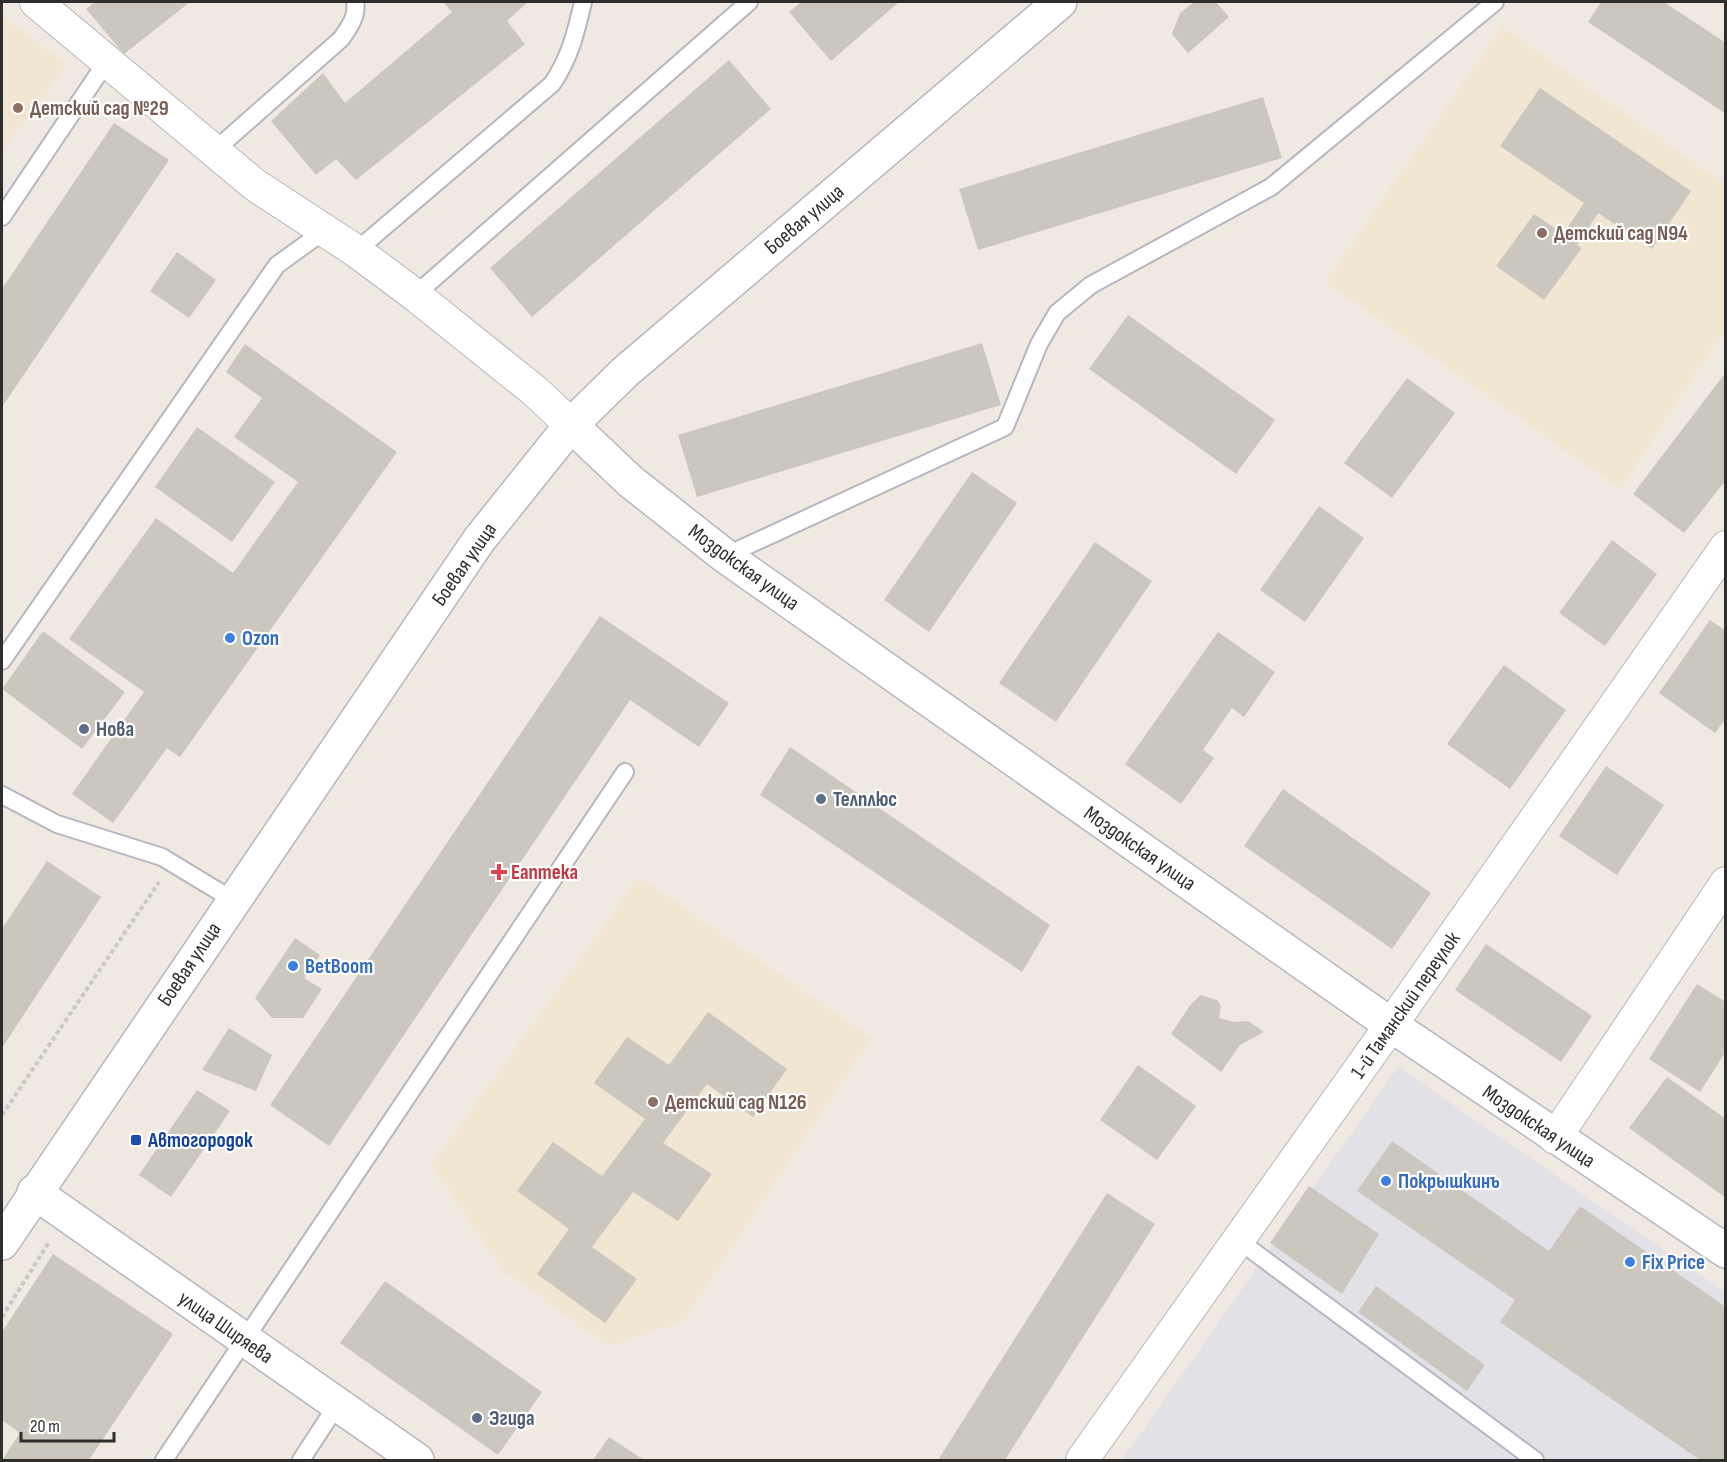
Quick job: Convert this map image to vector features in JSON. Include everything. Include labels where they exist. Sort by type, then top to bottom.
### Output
[{"type":"main road","name":"Боевая улица","points":[[2,1243],[34,1192],[479,540],[571,425],[625,372],[1060,2]]},
{"type":"main road","name":"Моздокская улица","points":[[571,425],[630,481],[725,556],[1392,1025],[1555,1138],[1725,1251]]},
{"type":"main road","name":"улица Ширяева","points":[[34,1192],[417,1461]]},
{"type":"street","points":[[36,2],[255,185],[356,251],[415,295],[536,392],[571,425]]},
{"type":"street","name":"1-й Таманский переулок","points":[[1082,1461],[1392,1025],[1725,547]]},
{"type":"street","points":[[1555,1138],[1725,883]]},
{"type":"lane","points":[[214,151],[341,39],[350,26],[357,9],[355,2]]},
{"type":"lane","points":[[356,251],[552,84],[565,66],[572,48],[583,2]]},
{"type":"lane","points":[[415,295],[749,2]]},
{"type":"lane","points":[[725,556],[1005,427],[1039,344],[1057,313],[1091,285],[1271,187],[1495,2]]},
{"type":"lane","points":[[2,217],[107,61]]},
{"type":"lane","points":[[2,661],[277,265],[324,231]]},
{"type":"lane","points":[[184,1461],[167,1456],[243,1339],[625,772]]},
{"type":"lane","points":[[2,795],[57,825],[162,857],[233,900]]},
{"type":"lane","points":[[1238,1240],[1535,1461]]},
{"type":"lane","points":[[301,1461],[337,1405]]},
{"type":"path","points":[[2,1115],[172,863]]},
{"type":"path","points":[[2,1317],[67,1215]]},
{"type":"shaded area","name":"Детский сад №29","points":[[2,15],[67,64],[2,152]]},
{"type":"shaded area","name":"Детский сад N94","points":[[1502,26],[1725,184],[1725,330],[1620,489],[1325,282]]},
{"type":"shaded area","name":"Детский сад N126","points":[[639,876],[872,1038],[683,1322],[608,1346],[501,1269],[431,1165]]},
{"type":"shaded area","points":[[1398,1067],[1725,1292],[1725,1460],[1122,1460]]},
{"type":"building","points":[[95,2],[190,2],[124,54],[86,9]]},
{"type":"building","points":[[443,2],[528,2],[507,21],[525,44],[356,180],[336,159],[316,175],[271,121],[323,73],[345,103],[452,12]]},
{"type":"building","points":[[801,2],[899,2],[831,61],[789,12]]},
{"type":"building","points":[[1194,2],[1216,2],[1229,17],[1188,53],[1172,34],[1180,13]]},
{"type":"building","points":[[1601,2],[1664,2],[1726,43],[1726,114],[1588,22]]},
{"type":"building","points":[[729,60],[771,109],[532,317],[490,268]]},
{"type":"building","points":[[1540,88],[1691,191],[1652,249],[1598,213],[1577,245],[1582,248],[1544,300],[1496,266],[1534,214],[1563,234],[1584,203],[1500,146]]},
{"type":"building","points":[[1263,97],[1282,158],[978,250],[959,189]]},
{"type":"building","points":[[114,123],[169,160],[2,407],[2,289]]},
{"type":"building","points":[[177,252],[216,280],[189,318],[150,291]]},
{"type":"building","points":[[1128,315],[1275,420],[1236,474],[1089,369]]},
{"type":"building","points":[[982,343],[1001,405],[697,497],[678,435]]},
{"type":"building","points":[[245,344],[397,452],[180,757],[167,748],[113,823],[72,794],[144,692],[69,639],[156,518],[233,573],[298,482],[234,437],[262,398],[226,372]]},
{"type":"building","points":[[1726,372],[1726,480],[1684,533],[1633,494]]},
{"type":"building","points":[[1407,378],[1455,413],[1392,498],[1344,463]]},
{"type":"building","points":[[197,427],[275,482],[232,542],[155,487]]},
{"type":"building","points":[[972,472],[1017,503],[929,632],[884,600]]},
{"type":"building","points":[[1319,506],[1364,538],[1305,622],[1260,590]]},
{"type":"building","points":[[1612,540],[1657,574],[1605,646],[1559,613]]},
{"type":"building","points":[[1095,542],[1152,581],[1056,722],[999,683]]},
{"type":"building","points":[[600,616],[729,703],[699,747],[630,700],[329,1146],[270,1105]]},
{"type":"building","points":[[1710,620],[1726,631],[1726,718],[1715,733],[1659,693]]},
{"type":"building","points":[[43,631],[125,692],[82,749],[2,689]]},
{"type":"building","points":[[1218,632],[1275,672],[1244,717],[1232,708],[1203,750],[1214,758],[1181,804],[1125,764]]},
{"type":"building","points":[[1504,665],[1566,710],[1510,789],[1447,744]]},
{"type":"building","points":[[790,747],[1050,925],[1022,972],[760,795]]},
{"type":"building","points":[[1606,766],[1664,805],[1617,875],[1559,836]]},
{"type":"building","points":[[1283,789],[1431,893],[1392,949],[1244,846]]},
{"type":"building","points":[[47,861],[101,897],[2,1048],[2,929]]},
{"type":"building","points":[[295,938],[320,955],[304,978],[322,989],[303,1018],[272,1018],[255,998]]},
{"type":"building","points":[[1486,944],[1592,1016],[1561,1062],[1455,990]]},
{"type":"building","points":[[1697,984],[1726,1002],[1726,1051],[1700,1092],[1649,1059]]},
{"type":"building","points":[[1201,995],[1217,1000],[1221,1006],[1219,1018],[1234,1022],[1248,1021],[1264,1032],[1240,1045],[1221,1072],[1171,1034],[1191,1004]]},
{"type":"building","points":[[708,1012],[787,1069],[753,1117],[707,1084],[663,1143],[712,1174],[678,1221],[633,1192],[592,1247],[637,1279],[605,1323],[537,1274],[569,1229],[517,1191],[553,1142],[602,1176],[645,1119],[594,1083],[627,1037],[669,1065]]},
{"type":"building","points":[[229,1028],[272,1055],[256,1091],[202,1070]]},
{"type":"building","points":[[1138,1065],[1196,1106],[1157,1160],[1100,1120]]},
{"type":"building","points":[[1667,1077],[1726,1119],[1726,1198],[1629,1128]]},
{"type":"building","points":[[197,1090],[230,1111],[171,1197],[139,1175]]},
{"type":"building","points":[[1392,1141],[1549,1251],[1580,1206],[1726,1307],[1726,1457],[1723,1460],[1700,1460],[1500,1322],[1515,1300],[1357,1191]]},
{"type":"building","points":[[1309,1186],[1379,1234],[1342,1294],[1270,1243]]},
{"type":"building","points":[[1107,1193],[1155,1224],[1005,1460],[938,1460]]},
{"type":"building","points":[[53,1254],[173,1334],[89,1460],[2,1460],[20,1433],[2,1420],[2,1332]]},
{"type":"building","points":[[385,1281],[542,1392],[498,1455],[340,1343]]},
{"type":"building","points":[[1376,1286],[1485,1365],[1467,1391],[1358,1312]]},
{"type":"building","points":[[609,1437],[644,1460],[593,1460]]},
{"type":"place","name":"Детский сад №29","points":[[18,108]]},
{"type":"place","name":"Детский сад N94","points":[[1542,233]]},
{"type":"place","name":"Ozon","points":[[230,638]]},
{"type":"place","name":"Нова","points":[[84,729]]},
{"type":"place","name":"Телплюс","points":[[821,799]]},
{"type":"place","name":"Еаптека","points":[[499,872]]},
{"type":"place","name":"BetBoom","points":[[293,966]]},
{"type":"place","name":"Детский сад N126","points":[[653,1102]]},
{"type":"place","name":"Автогородок","points":[[136,1140]]},
{"type":"place","name":"Покрышкинъ","points":[[1386,1181]]},
{"type":"place","name":"Fix Price","points":[[1630,1262]]},
{"type":"place","name":"Эгида","points":[[477,1418]]}]
